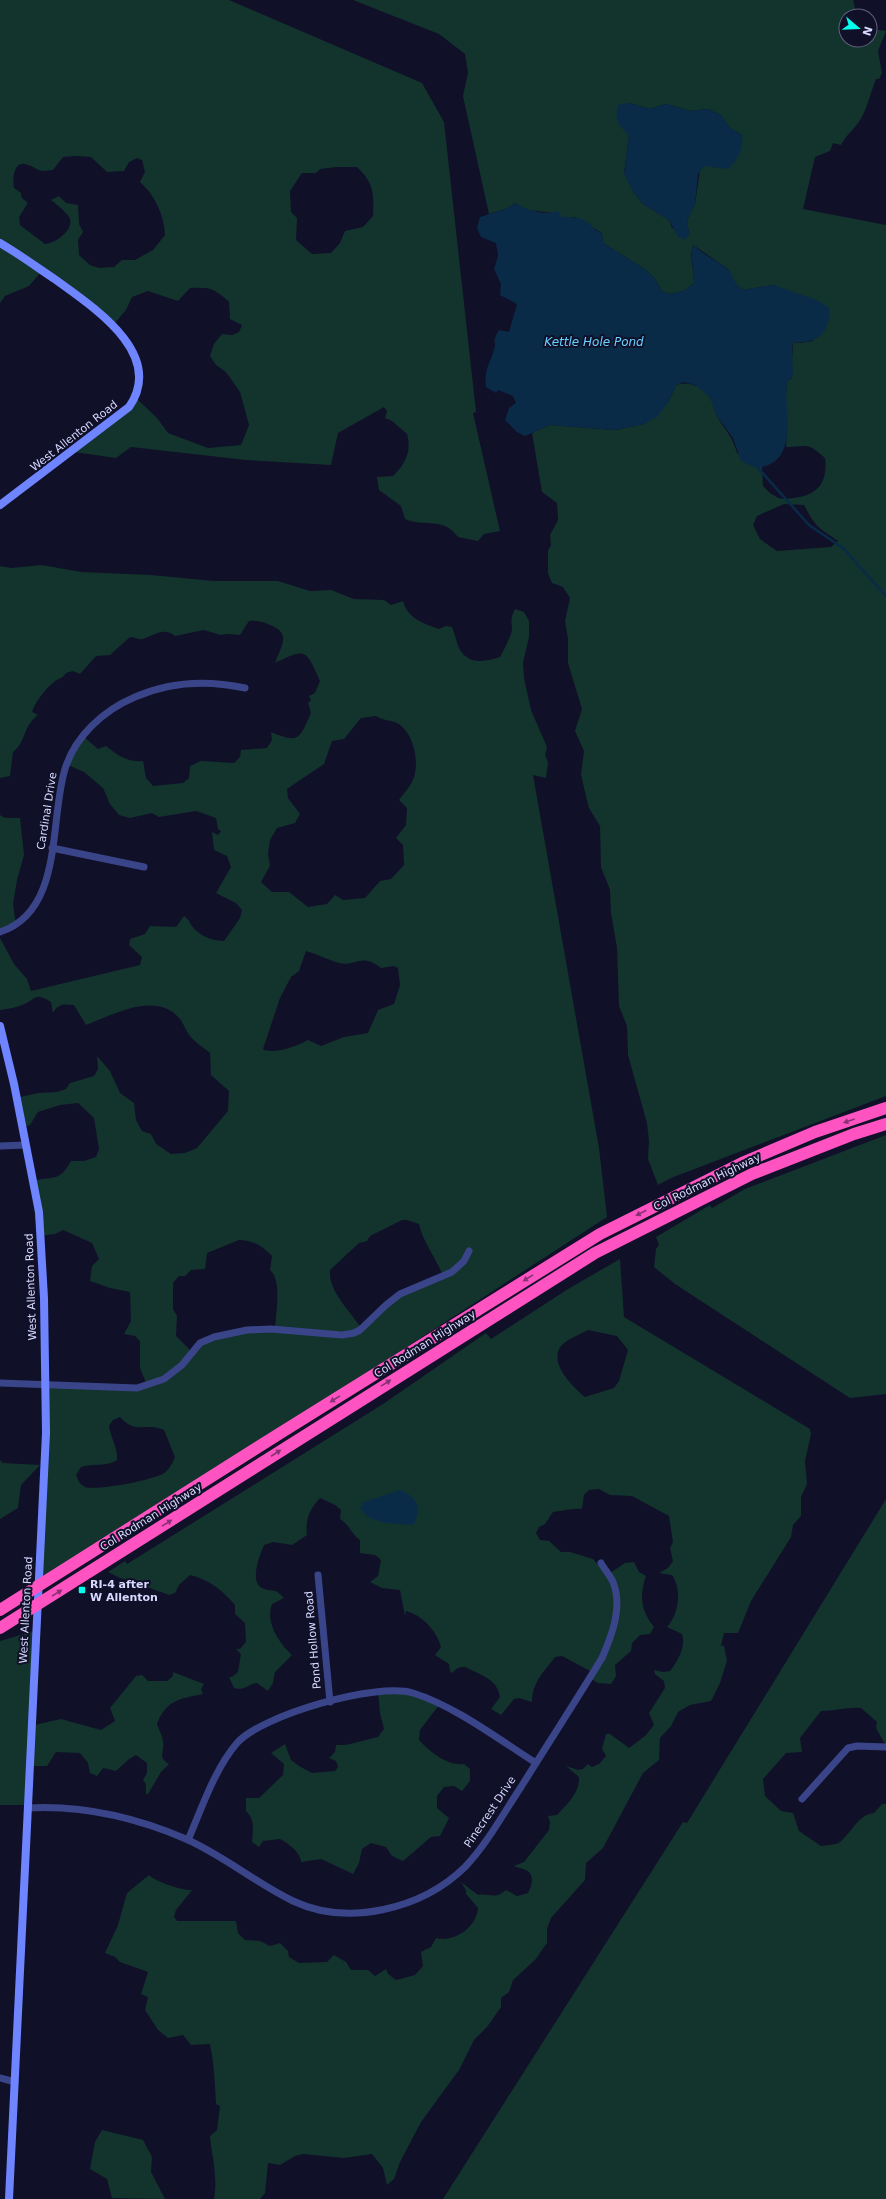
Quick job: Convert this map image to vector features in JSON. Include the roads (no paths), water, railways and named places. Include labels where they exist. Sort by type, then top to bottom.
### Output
[{"type":"highway","name":"Col Rodman Highway","points":[[0,1610],[600,1234],[742,1163],[815,1132],[886,1108]]},
{"type":"highway","name":"Col Rodman Highway","points":[[0,1628],[595,1253],[752,1174],[854,1134],[886,1124]]},
{"type":"street","name":"West Allenton Road","points":[[0,243],[57,281],[108,319],[124,340],[139,370],[139,386],[135,398],[129,407],[0,505]]},
{"type":"street","name":"Cardinal Drive","points":[[0,932],[13,927],[35,905],[44,886],[52,848],[58,802],[65,768],[84,736],[104,715],[134,697],[170,686],[211,683],[245,688]]},
{"type":"street","points":[[52,848],[144,867]]},
{"type":"street","name":"West Allenton Road","points":[[0,1026],[39,1212],[44,1298],[46,1433],[9,2199]]},
{"type":"street","points":[[0,1146],[26,1145]]},
{"type":"street","points":[[0,1383],[126,1389],[148,1386],[164,1379],[176,1370],[200,1343],[207,1339],[247,1330],[278,1329],[342,1335],[354,1333],[400,1294],[452,1272],[464,1261],[469,1251]]},
{"type":"street","name":"Pinecrest Drive","points":[[28,1808],[69,1808],[132,1820],[188,1840],[279,1893],[306,1906],[336,1912],[351,1912],[395,1907],[426,1895],[440,1887],[466,1866],[486,1841],[602,1658],[612,1635],[617,1609],[613,1582],[601,1563]]},
{"type":"street","name":"Pond Hollow Road","points":[[318,1575],[330,1702]]},
{"type":"street","points":[[188,1840],[218,1772],[239,1742],[246,1735],[268,1722],[355,1695],[391,1690],[414,1694],[445,1707],[536,1763]]},
{"type":"street","points":[[802,1799],[848,1748],[857,1746],[886,1747]]},
{"type":"street","points":[[0,2078],[15,2082]]},
{"type":"water","points":[[629,103],[650,109],[666,104],[691,111],[707,109],[721,115],[730,128],[742,135],[740,154],[728,169],[704,166],[698,174],[695,204],[687,220],[689,234],[685,240],[678,237],[669,220],[643,204],[634,193],[624,174],[629,135],[618,121],[617,109],[619,104]]},
{"type":"water","name":"Kettle Hole Pond","points":[[515,203],[536,212],[547,213],[558,211],[562,217],[584,220],[602,233],[603,243],[646,270],[655,279],[662,291],[669,294],[684,291],[694,283],[692,259],[693,245],[729,270],[737,285],[743,290],[773,285],[817,300],[829,308],[829,316],[825,330],[820,335],[809,341],[793,342],[793,376],[787,382],[786,394],[787,434],[785,446],[780,456],[771,464],[757,468],[741,461],[733,438],[716,415],[710,397],[695,385],[684,382],[676,385],[669,401],[657,417],[644,424],[615,430],[550,425],[525,436],[517,432],[505,420],[509,408],[516,403],[513,396],[498,390],[496,393],[486,387],[486,376],[487,368],[495,347],[495,337],[499,330],[509,332],[517,304],[500,295],[501,284],[494,269],[498,256],[496,243],[481,237],[477,228],[480,217],[506,209]]},
{"type":"water","points":[[400,1490],[411,1496],[417,1504],[418,1513],[413,1525],[376,1520],[364,1513],[360,1507],[364,1502]]},
{"type":"waterway","points":[[758,468],[809,525],[843,548],[886,596]]},
{"type":"place","name":"RI-4 after W Allenton","points":[[82,1590]]}]
